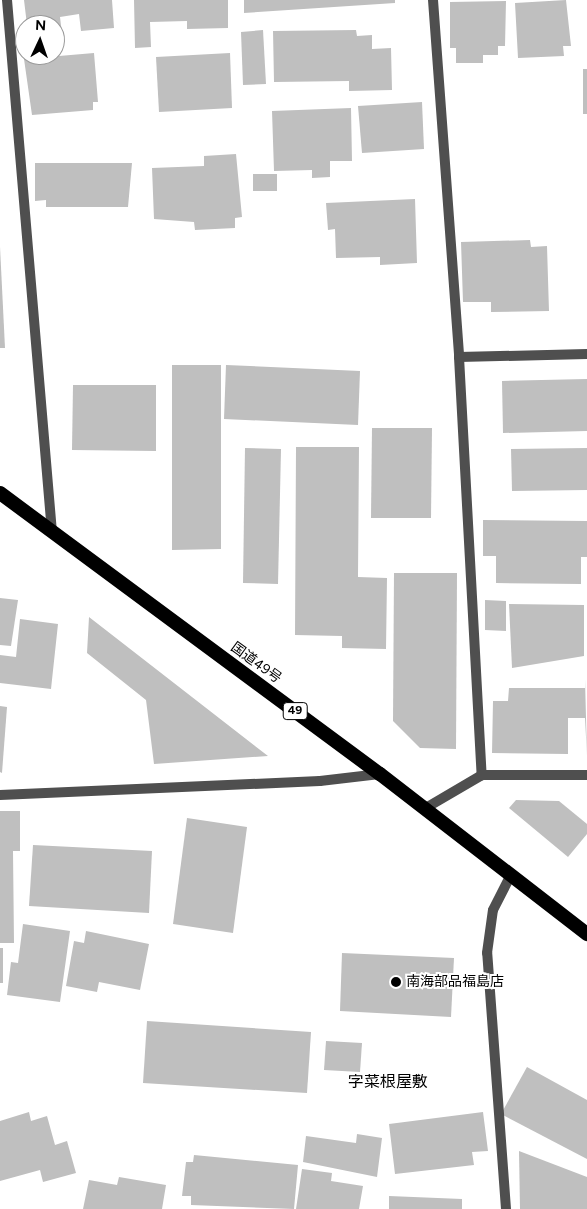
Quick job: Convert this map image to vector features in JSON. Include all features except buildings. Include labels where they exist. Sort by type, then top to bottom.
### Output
[{"type":"highway","name":"国道49号","points":[[0,493],[380,774],[587,934]]},
{"type":"street","points":[[7,0],[52,532]]},
{"type":"street","points":[[433,0],[458,357],[482,775]]},
{"type":"street","points":[[458,357],[587,354]]},
{"type":"street","points":[[0,795],[320,781],[380,774]]},
{"type":"street","points":[[424,809],[482,775],[587,775]]},
{"type":"street","points":[[506,1209],[487,953],[493,910],[510,876]]},
{"type":"place","name":"南海部品福島店","points":[[396,982]]},
{"type":"district","name":"字菜根屋敷","points":[[388,1082]]}]
